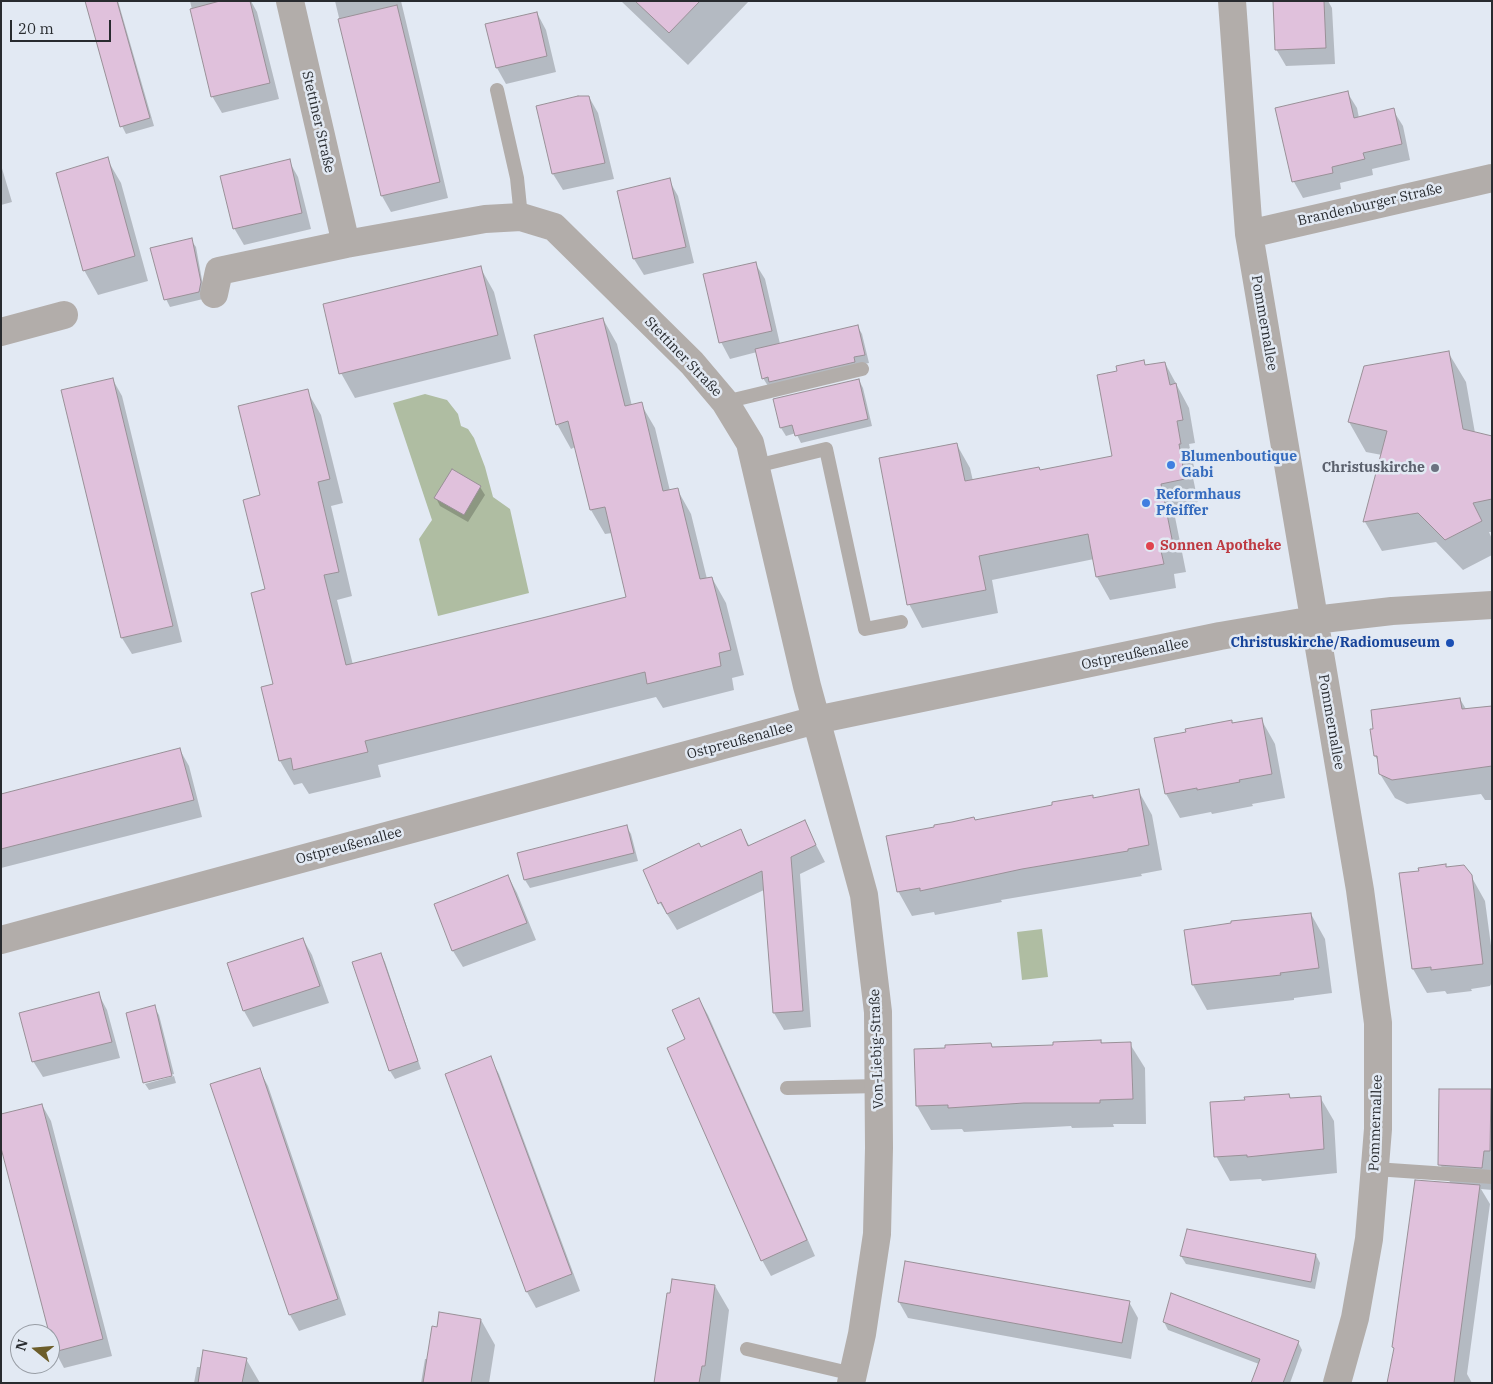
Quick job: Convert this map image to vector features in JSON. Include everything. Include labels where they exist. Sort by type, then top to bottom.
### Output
[{"type":"street","name":"Stettiner Straße","points":[[290,1],[346,244]]},
{"type":"street","name":"Pommernallee","points":[[1232,1],[1249,234],[1360,890],[1378,1023],[1378,1129],[1369,1239],[1356,1318],[1337,1383]]},
{"type":"street","name":"Brandenburger Straße","points":[[1249,234],[1492,178]]},
{"type":"street","name":"Stettiner Straße","points":[[214,294],[219,271],[346,244],[485,219],[521,217],[554,227],[692,363],[725,402],[750,443],[816,720]]},
{"type":"street","points":[[1,332],[64,315]]},
{"type":"street","name":"Ostpreußenallee","points":[[1,940],[816,720],[1220,636],[1314,620],[1392,611],[1492,604]]},
{"type":"street","name":"Von-Liebig-Straße","points":[[816,720],[864,895],[878,1012],[877,1234],[862,1334],[852,1378]]},
{"type":"lane","points":[[497,90],[517,178],[521,217]]},
{"type":"lane","points":[[725,402],[862,368]]},
{"type":"lane","points":[[756,466],[826,449],[865,629],[901,622]]},
{"type":"lane","points":[[787,1088],[879,1086]]},
{"type":"lane","points":[[1374,1170],[1492,1177]]},
{"type":"lane","points":[[747,1349],[852,1378]]},
{"type":"green space","points":[[425,394],[447,400],[458,414],[461,426],[468,429],[474,438],[485,467],[493,497],[510,509],[529,593],[438,616],[419,539],[432,520],[393,403]]},
{"type":"green space","points":[[1042,929],[1048,977],[1022,980],[1017,932]]},
{"type":"building","points":[[85,1],[117,1],[150,118],[120,127]]},
{"type":"building","points":[[220,1],[250,1],[270,83],[211,97],[190,9]]},
{"type":"building","points":[[635,1],[700,1],[669,33]]},
{"type":"building","points":[[1273,1],[1324,1],[1326,48],[1275,50]]},
{"type":"building","points":[[397,5],[440,182],[381,196],[338,19]]},
{"type":"building","points":[[537,12],[547,56],[496,68],[485,24]]},
{"type":"building","points":[[1348,91],[1354,118],[1394,108],[1402,144],[1363,153],[1365,159],[1332,167],[1333,173],[1292,182],[1275,108]]},
{"type":"building","points":[[578,96],[589,96],[605,163],[552,174],[536,106]]},
{"type":"building","points":[[108,157],[135,256],[83,271],[56,173]]},
{"type":"building","points":[[290,159],[302,213],[233,229],[220,176]]},
{"type":"building","points":[[670,178],[686,247],[633,259],[617,191]]},
{"type":"building","points":[[192,238],[201,282],[199,292],[164,300],[150,248]]},
{"type":"building","points":[[756,262],[772,331],[719,343],[703,274]]},
{"type":"building","points":[[481,266],[498,335],[339,374],[323,304]]},
{"type":"building","points":[[603,318],[625,406],[642,402],[663,491],[678,488],[700,579],[712,577],[731,650],[719,653],[721,666],[647,684],[645,672],[365,741],[368,752],[293,770],[291,758],[279,761],[261,687],[273,684],[251,593],[265,589],[243,500],[260,495],[238,406],[308,389],[330,479],[318,482],[339,572],[324,575],[346,665],[542,618],[626,597],[605,507],[590,510],[568,421],[556,425],[534,335]]},
{"type":"building","points":[[858,325],[865,355],[854,357],[855,362],[769,382],[768,377],[762,379],[755,349]]},
{"type":"building","name":"Christuskirche","points":[[1449,351],[1463,429],[1492,436],[1492,499],[1473,503],[1482,521],[1445,540],[1418,513],[1363,522],[1387,431],[1348,422],[1364,366]]},
{"type":"building","points":[[1144,360],[1145,365],[1165,362],[1170,385],[1176,383],[1183,420],[1177,421],[1185,479],[1161,484],[1174,549],[1161,551],[1164,564],[1096,577],[1088,534],[979,556],[986,590],[907,605],[879,458],[957,443],[965,481],[1039,467],[1040,470],[1112,456],[1097,375],[1117,371],[1116,366]]},
{"type":"building","points":[[113,378],[173,626],[121,638],[61,390]]},
{"type":"building","points":[[859,379],[868,419],[795,436],[792,425],[780,428],[773,399]]},
{"type":"building","points":[[452,469],[481,486],[464,515],[434,498]]},
{"type":"building","points":[[1460,698],[1462,709],[1492,706],[1492,766],[1392,780],[1379,774],[1377,756],[1374,756],[1370,729],[1373,729],[1371,710]]},
{"type":"building","points":[[1262,718],[1272,774],[1239,780],[1240,782],[1165,794],[1154,738],[1186,732],[1185,729],[1232,720],[1232,723]]},
{"type":"building","points":[[180,748],[194,800],[1,849],[1,794]]},
{"type":"building","points":[[1139,789],[1149,845],[1128,849],[1128,851],[1022,869],[920,891],[920,888],[897,892],[886,836],[974,817],[975,820],[1052,805],[1052,802],[1093,795],[1093,798]]},
{"type":"building","points":[[805,820],[816,845],[791,857],[803,1011],[773,1013],[762,871],[667,914],[661,902],[658,904],[643,870],[699,843],[701,847],[741,829],[748,846]]},
{"type":"building","points":[[627,825],[634,853],[524,880],[517,853]]},
{"type":"building","points":[[1446,864],[1446,867],[1464,865],[1472,875],[1483,964],[1431,970],[1431,967],[1412,969],[1399,873],[1419,871],[1418,868]]},
{"type":"building","points":[[508,875],[527,923],[452,951],[434,904]]},
{"type":"building","points":[[1311,913],[1319,968],[1280,973],[1281,975],[1192,985],[1184,930],[1231,923],[1231,921]]},
{"type":"building","points":[[303,938],[320,986],[243,1011],[227,963]]},
{"type":"building","points":[[381,953],[418,1061],[389,1071],[352,962]]},
{"type":"building","points":[[99,992],[112,1042],[32,1062],[19,1013]]},
{"type":"building","points":[[699,998],[807,1240],[761,1261],[667,1048],[685,1039],[672,1010]]},
{"type":"building","points":[[155,1005],[172,1076],[143,1083],[126,1013]]},
{"type":"building","points":[[1101,1040],[1101,1043],[1131,1042],[1133,1099],[1100,1100],[1100,1103],[1024,1103],[948,1108],[948,1105],[916,1106],[914,1049],[945,1048],[945,1045],[991,1043],[992,1047],[1053,1045],[1053,1042]]},
{"type":"building","points":[[491,1056],[572,1274],[526,1292],[445,1074]]},
{"type":"building","points":[[260,1068],[338,1299],[289,1315],[210,1084]]},
{"type":"building","points":[[1439,1089],[1491,1089],[1490,1151],[1484,1151],[1482,1168],[1438,1165]]},
{"type":"building","points":[[1289,1094],[1290,1098],[1321,1096],[1324,1149],[1247,1157],[1247,1155],[1214,1157],[1210,1102],[1245,1100],[1244,1097]]},
{"type":"building","points":[[42,1104],[103,1339],[60,1350],[60,1324],[47,1324],[1,1148],[1,1114]]},
{"type":"building","points":[[1415,1180],[1480,1185],[1454,1383],[1387,1383],[1394,1348],[1392,1347]]},
{"type":"building","points":[[1187,1229],[1316,1254],[1311,1282],[1180,1256]]},
{"type":"building","points":[[905,1261],[1130,1301],[1122,1343],[898,1302]]},
{"type":"building","points":[[672,1279],[715,1285],[705,1366],[702,1366],[699,1383],[654,1383],[667,1293],[670,1293]]},
{"type":"building","points":[[1171,1293],[1299,1341],[1283,1383],[1251,1383],[1260,1359],[1163,1322]]},
{"type":"building","points":[[439,1312],[481,1319],[471,1383],[423,1383],[432,1326],[437,1327]]},
{"type":"building","points":[[203,1350],[247,1358],[242,1383],[198,1383]]},
{"type":"place","name":"Blumenboutique Gabi","points":[[1171,465]]},
{"type":"place","name":"Christuskirche","points":[[1435,468]]},
{"type":"place","name":"Reformhaus Pfeiffer","points":[[1146,503]]},
{"type":"place","name":"Sonnen Apotheke","points":[[1150,546]]},
{"type":"place","name":"Christuskirche/Radiomuseum","points":[[1450,643]]}]
